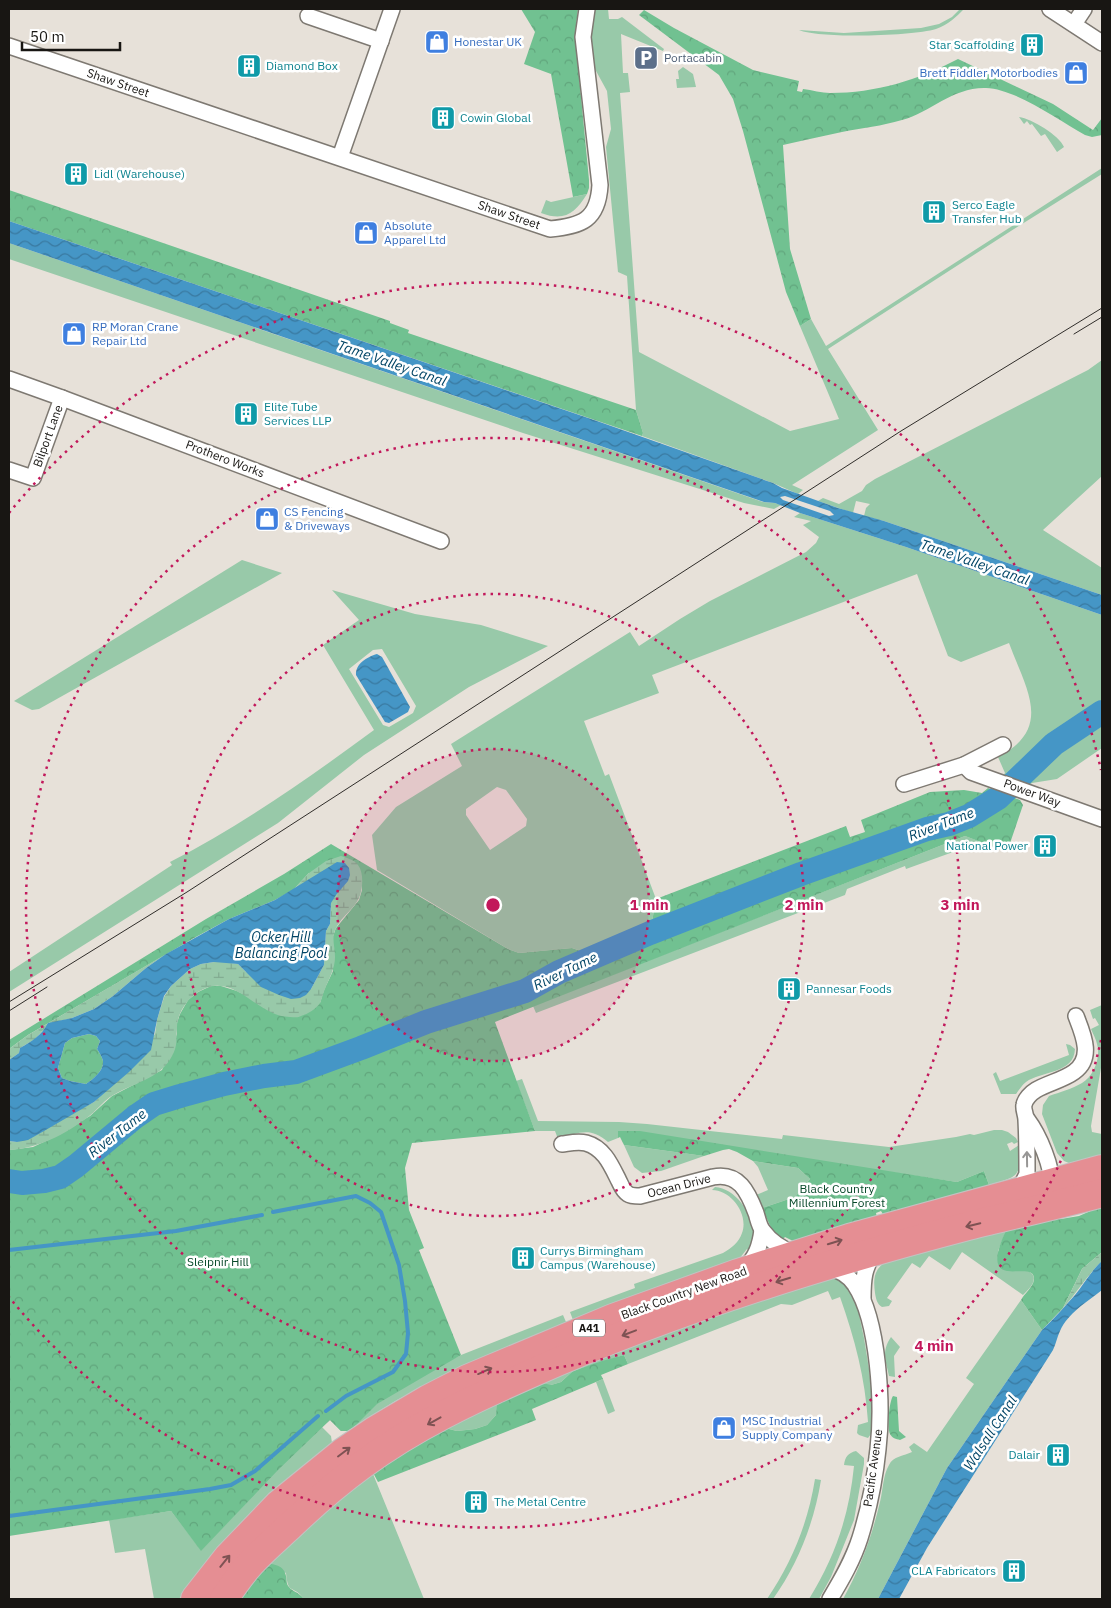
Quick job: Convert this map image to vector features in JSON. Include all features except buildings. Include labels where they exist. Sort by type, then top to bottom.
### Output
[{"type":"highway","name":"Black Country New Road","points":[[224,1599],[250,1564],[318,1500],[363,1464],[434,1421],[484,1394],[575,1354],[656,1323],[825,1267],[969,1226],[1064,1179],[1102,1169]]},
{"type":"highway","name":"Black Country New Road","points":[[195,1599],[228,1557],[279,1504],[343,1452],[374,1431],[467,1379],[613,1318],[795,1254],[1011,1205],[1102,1193]]},
{"type":"street","points":[[340,157],[392,9]]},
{"type":"street","name":"Shaw Street","points":[[9,46],[550,229],[571,227],[583,222],[592,213],[599,200],[600,185],[583,37],[587,9]]},
{"type":"street","points":[[1050,9],[1102,43]]},
{"type":"street","points":[[1074,24],[1084,9]]},
{"type":"street","points":[[308,16],[381,41]]},
{"type":"street","name":"Prothero Works","points":[[9,379],[441,541]]},
{"type":"street","name":"Bilport Lane","points":[[9,470],[33,478],[62,398]]},
{"type":"street","points":[[904,784],[964,765],[1003,745]]},
{"type":"street","name":"Power Way","points":[[964,765],[971,772],[1102,819]]},
{"type":"street","points":[[1011,1205],[1027,1174],[1024,1105],[1033,1092],[1074,1072],[1086,1056],[1085,1045],[1076,1016]]},
{"type":"street","points":[[1026,1118],[1035,1130],[1045,1155],[1064,1179]]},
{"type":"street","name":"Ocean Drive","points":[[562,1144],[578,1142],[595,1146],[607,1159],[622,1187],[628,1194],[634,1196],[713,1177],[730,1176],[744,1189],[754,1208],[762,1230],[780,1247],[795,1254]]},
{"type":"street","points":[[1045,1155],[1053,1164],[1060,1168],[1064,1179]]},
{"type":"street","points":[[738,1273],[744,1269],[756,1254],[762,1230]]},
{"type":"street","name":"Pacific Avenue","points":[[863,1300],[863,1280],[868,1263],[874,1252]]},
{"type":"street","name":"Pacific Avenue","points":[[825,1267],[838,1270],[849,1278],[855,1284],[863,1300],[873,1337],[879,1386],[878,1447],[869,1503],[860,1539],[848,1568],[830,1599]]},
{"type":"green space","points":[[521,9],[578,9],[575,34],[589,180],[587,194],[573,197],[551,74],[524,64],[535,32]]},
{"type":"green space","points":[[593,9],[608,9],[609,19],[622,17],[664,49],[663,51],[621,34],[623,73],[628,73],[630,92],[620,93],[639,352],[790,431],[839,419],[800,326],[811,319],[826,346],[1102,168],[1102,174],[828,349],[878,430],[792,485],[803,490],[798,494],[773,483],[642,436],[643,433],[636,410],[627,276],[618,272],[606,147],[611,129],[607,91],[590,60],[590,21]]},
{"type":"green space","points":[[960,9],[964,9],[948,23],[936,29],[924,31],[888,35],[826,35],[799,30],[844,33],[921,28],[939,24],[952,17]]},
{"type":"green space","points":[[644,10],[753,70],[799,81],[797,91],[802,92],[803,89],[827,93],[880,88],[912,79],[958,59],[1053,104],[1093,130],[1102,118],[1102,135],[1092,137],[1085,135],[1023,99],[998,90],[986,88],[963,91],[902,120],[783,145],[790,249],[811,319],[800,326],[786,292],[733,99],[719,75],[639,15]]},
{"type":"green space","points":[[683,67],[693,74],[696,87],[677,88],[676,79],[679,79],[678,71]]},
{"type":"green space","points":[[1019,117],[1044,128],[1057,138],[1064,147],[1057,152],[1045,134],[1041,136],[1032,124],[1030,125],[1027,121],[1024,124]]},
{"type":"green space","points":[[9,190],[390,321],[390,323],[409,330],[408,333],[636,410],[643,433],[642,436],[9,221]]},
{"type":"green space","points":[[587,194],[574,211],[568,214],[549,216],[541,213],[546,200],[551,202]]},
{"type":"green space","points":[[9,243],[763,502],[781,505],[774,509],[744,503],[523,433],[9,259]]},
{"type":"green space","points":[[1102,360],[1102,476],[1043,530],[1102,568],[1102,595],[884,521],[864,516],[866,508],[870,504],[856,501],[853,513],[818,501],[823,498],[839,504],[862,491],[866,485],[875,479],[1088,370]]},
{"type":"green space","points":[[800,513],[906,547],[1102,615],[1102,748],[1057,779],[1032,783],[1028,786],[1002,777],[1005,773],[998,757],[1015,746],[1026,733],[1031,720],[1028,692],[1009,643],[961,662],[948,656],[917,574],[652,675],[659,693],[584,721],[605,776],[609,774],[656,899],[650,933],[595,956],[572,948],[519,953],[508,949],[377,870],[372,835],[396,807],[462,766],[451,744],[630,632],[639,646],[710,601],[806,552],[816,543],[819,537],[803,525],[811,521],[794,517]],"holes":[[[497,787],[506,790],[527,819],[526,826],[490,850],[466,815],[466,809]]]},
{"type":"green space","points":[[242,560],[282,573],[39,709],[32,710],[14,701]]},
{"type":"green space","points":[[332,590],[415,614],[481,625],[548,646],[469,687],[364,755],[278,823],[9,992],[9,972],[172,865],[170,862],[223,833],[275,800],[374,730],[323,645],[359,620]],"holes":[[[382,649],[416,706],[413,713],[389,727],[383,725],[349,669],[373,650]]]},
{"type":"green space","name":"Sleipnir Hill","points":[[988,788],[1020,800],[1023,805],[1007,852],[965,836],[495,1022],[535,1131],[412,1143],[405,1168],[409,1210],[424,1248],[419,1250],[461,1355],[377,1404],[353,1428],[347,1431],[341,1431],[330,1420],[278,1470],[201,1551],[171,1511],[9,1536],[9,1150],[33,1147],[50,1139],[90,1116],[112,1096],[162,1070],[177,1034],[176,1026],[180,1014],[188,1000],[198,992],[211,986],[221,986],[249,997],[259,1005],[320,1003],[333,971],[332,939],[336,928],[359,900],[362,890],[361,875],[309,873],[293,890],[275,900],[229,919],[194,938],[28,1035],[9,1049],[9,1040],[331,844],[508,949],[519,953],[572,948],[595,956],[650,933],[656,899],[846,826],[850,837],[865,832],[861,820],[930,792],[964,790],[982,793]]},
{"type":"green space","points":[[965,836],[984,843],[980,852],[967,847],[906,869],[905,866],[847,889],[845,895],[536,1013],[533,1006]]},
{"type":"green space","points":[[341,856],[353,860],[360,868],[362,877],[361,890],[357,902],[336,928],[333,939],[334,966],[321,1001],[316,1007],[300,1017],[290,1017],[266,1010],[245,996],[223,986],[211,986],[198,992],[181,1012],[177,1022],[175,1049],[172,1056],[167,1064],[153,1076],[110,1097],[88,1117],[61,1135],[30,1147],[9,1150],[9,1141],[17,1142],[94,1102],[110,1087],[155,1034],[164,997],[171,986],[190,969],[201,964],[214,962],[238,964],[246,972],[311,989],[324,965],[326,931],[330,924],[331,903],[293,890],[309,873],[326,861]]},
{"type":"green space","points":[[166,954],[94,1009],[72,1018],[52,1023],[46,1027],[35,1039],[20,1048],[19,1053],[9,1060],[9,1049],[28,1035]]},
{"type":"green space","points":[[1102,1005],[1102,1062],[1091,1126],[1092,1132],[1102,1134],[1102,1155],[1069,1163],[1064,1161],[1057,1153],[1042,1114],[1043,1105],[1049,1096],[1082,1083],[1090,1076],[1096,1066],[1098,1049],[1091,1029],[1099,1025],[1095,1018],[1093,1019],[1090,1010]]},
{"type":"green space","points":[[89,1034],[96,1036],[100,1041],[97,1049],[103,1061],[102,1068],[86,1084],[62,1078],[58,1068],[65,1043],[72,1038]]},
{"type":"green space","points":[[1066,1044],[1075,1049],[1073,1057],[1063,1068],[1032,1078],[1016,1094],[1001,1094],[993,1074],[996,1072],[1000,1081],[1069,1055]]},
{"type":"green space","points":[[522,1079],[538,1121],[647,1124],[782,1139],[783,1135],[889,1147],[1002,1130],[1016,1138],[1018,1142],[1007,1144],[1010,1151],[1019,1145],[1018,1170],[1016,1174],[1007,1180],[989,1185],[984,1171],[957,1182],[618,1131],[618,1138],[608,1142],[590,1132],[578,1133],[558,1139],[555,1131],[535,1131],[516,1081]]},
{"type":"green space","name":"Black Country Millennium Forest","points":[[618,1131],[640,1131],[957,1182],[984,1171],[989,1185],[884,1216],[881,1211],[876,1213],[877,1218],[797,1241],[785,1237],[782,1240],[773,1232],[762,1208],[795,1197],[810,1179],[798,1168],[753,1161],[729,1149],[704,1156],[624,1145],[620,1137],[618,1138]]},
{"type":"green space","points":[[624,1145],[704,1156],[661,1171],[642,1173],[634,1167]]},
{"type":"green space","points":[[753,1161],[798,1168],[810,1179],[795,1197],[762,1208],[756,1195],[768,1190],[758,1167]]},
{"type":"green space","points":[[715,1187],[722,1188],[736,1197],[750,1217],[754,1232],[751,1251],[747,1249],[739,1259],[573,1320],[570,1312],[635,1288],[634,1284],[723,1253],[735,1244],[741,1236],[744,1226],[741,1211],[737,1204],[726,1194],[712,1190]]},
{"type":"green space","points":[[1102,1206],[1102,1252],[1082,1269],[1063,1308],[1042,1330],[1021,1300],[1033,1283],[1032,1274],[1026,1271],[1002,1269],[998,1263],[999,1250],[1007,1228],[1043,1219],[1079,1216]]},
{"type":"green space","points":[[1007,1228],[998,1251],[1019,1269],[1030,1272],[1034,1278],[1032,1284],[1023,1295],[962,1252],[950,1270],[929,1256],[920,1268],[912,1263],[887,1298],[892,1301],[889,1306],[882,1307],[878,1303],[874,1278],[879,1267],[887,1261]]},
{"type":"green space","points":[[1102,1252],[1102,1261],[1063,1308],[1082,1269]]},
{"type":"green space","points":[[832,1275],[845,1282],[856,1300],[871,1387],[871,1434],[868,1438],[857,1433],[858,1425],[868,1422],[862,1374],[855,1344],[840,1297],[832,1300],[828,1291],[792,1305],[781,1304],[628,1364],[624,1355],[573,1371],[561,1382],[551,1385],[496,1415],[487,1425],[475,1429],[457,1431],[445,1428],[545,1374]]},
{"type":"green space","points":[[1021,1300],[1042,1330],[947,1468],[878,1599],[843,1599],[855,1576],[869,1540],[880,1502],[885,1473],[889,1465],[896,1458],[912,1452],[909,1447],[914,1443],[927,1452],[974,1384],[966,1378]]},
{"type":"green space","points":[[563,1315],[566,1322],[397,1400],[347,1431],[341,1431],[330,1420],[322,1427],[331,1436],[332,1443],[329,1448],[189,1585],[179,1599],[154,1599],[145,1549],[115,1553],[109,1520],[171,1511],[201,1550],[249,1500],[298,1434],[461,1355]]},
{"type":"green space","points":[[891,1337],[900,1347],[894,1356],[895,1377],[889,1376],[885,1356],[886,1347]]},
{"type":"green space","points":[[624,1355],[628,1364],[601,1375],[603,1379],[532,1409],[536,1420],[378,1482],[371,1469],[445,1428],[457,1431],[475,1429],[487,1425],[496,1415],[497,1405],[538,1382],[551,1385],[561,1382],[573,1371]]},
{"type":"green space","points":[[603,1379],[615,1411],[608,1414],[596,1382]]},
{"type":"green space","points":[[893,1396],[897,1397],[899,1431],[906,1437],[900,1440],[892,1436],[889,1431],[890,1409]]},
{"type":"green space","points":[[856,1451],[864,1458],[864,1464],[854,1520],[831,1577],[819,1599],[809,1599],[826,1568],[839,1535],[849,1502],[854,1466],[844,1465],[844,1462],[849,1454]]},
{"type":"green space","points":[[371,1469],[424,1599],[304,1599],[288,1585],[286,1573],[264,1563]]},
{"type":"green space","points":[[815,1479],[821,1480],[814,1512],[804,1543],[782,1586],[773,1599],[767,1599],[784,1571],[798,1542],[808,1511]]},
{"type":"green space","points":[[264,1563],[281,1567],[285,1572],[288,1586],[304,1599],[238,1599]]},
{"type":"water","name":"Tame Valley Canal","points":[[9,221],[597,421],[838,508],[884,521],[1102,595],[1102,615],[775,503],[764,502],[9,243]],"holes":[[[785,496],[830,511],[834,515],[829,516],[783,500],[780,497]]]},
{"type":"water","points":[[377,654],[382,657],[410,707],[408,712],[389,723],[385,722],[356,675],[357,668],[362,662]]},
{"type":"water","name":"Ocker Hill Balancing Pool","points":[[337,862],[345,863],[349,868],[350,875],[348,881],[331,903],[330,924],[326,931],[324,965],[306,995],[291,999],[261,987],[238,964],[214,962],[201,964],[190,969],[171,986],[164,996],[151,1050],[129,1072],[94,1102],[44,1131],[28,1140],[9,1141],[9,1060],[19,1053],[20,1048],[39,1035],[48,1023],[72,1018],[94,1009],[166,954],[229,919],[275,900]],"holes":[[[89,1034],[96,1036],[100,1041],[97,1049],[103,1061],[102,1068],[98,1074],[86,1084],[62,1078],[58,1068],[65,1043],[72,1038]]]},
{"type":"water","name":"Walsall Canal","points":[[1102,1261],[1102,1290],[1078,1308],[1063,1325],[1053,1350],[927,1548],[899,1599],[878,1599],[947,1468],[1042,1330],[1075,1295]]},
{"type":"waterway","name":"River Tame","points":[[9,1181],[22,1183],[60,1177],[154,1104],[224,1084],[296,1072],[426,1022],[525,991],[559,972],[650,933],[801,874],[969,816],[998,798],[1054,744],[1102,712]]},
{"type":"waterway","points":[[273,1212],[356,1196],[370,1203],[381,1212],[399,1265],[408,1333],[406,1354],[393,1372],[346,1396],[326,1411]]},
{"type":"waterway","points":[[9,1250],[176,1231],[262,1215]]},
{"type":"waterway","points":[[9,1516],[231,1485],[255,1471],[318,1416]]},
{"type":"tram line","points":[[9,1002],[187,892],[901,431],[1102,308]]},
{"type":"tram line","points":[[1074,334],[1102,317]]},
{"type":"tram line","points":[[9,1011],[47,987]]},
{"type":"place","name":"Honestar UK","points":[[437,42]]},
{"type":"place","name":"Star Scaffolding","points":[[1032,45]]},
{"type":"place","name":"Portacabin","points":[[646,58]]},
{"type":"place","name":"Diamond Box","points":[[249,66]]},
{"type":"place","name":"Brett Fiddler Motorbodies","points":[[1076,73]]},
{"type":"place","name":"Cowin Global","points":[[443,118]]},
{"type":"place","name":"Lidl (Warehouse)","points":[[76,174]]},
{"type":"place","name":"Serco Eagle Transfer Hub","points":[[934,212]]},
{"type":"place","name":"Absolute Apparel Ltd","points":[[366,233]]},
{"type":"place","name":"RP Moran Crane Repair Ltd","points":[[74,334]]},
{"type":"place","name":"Elite Tube Services LLP","points":[[246,414]]},
{"type":"place","name":"CS Fencing & Driveways","points":[[267,519]]},
{"type":"place","name":"National Power","points":[[1045,846]]},
{"type":"place","name":"Pannesar Foods","points":[[789,989]]},
{"type":"place","name":"Currys Birmingham Campus (Warehouse)","points":[[523,1258]]},
{"type":"place","name":"MSC Industrial Supply Company","points":[[724,1428]]},
{"type":"place","name":"Dalair","points":[[1058,1455]]},
{"type":"place","name":"The Metal Centre","points":[[476,1502]]},
{"type":"place","name":"CLA Fabricators","points":[[1014,1571]]}]
